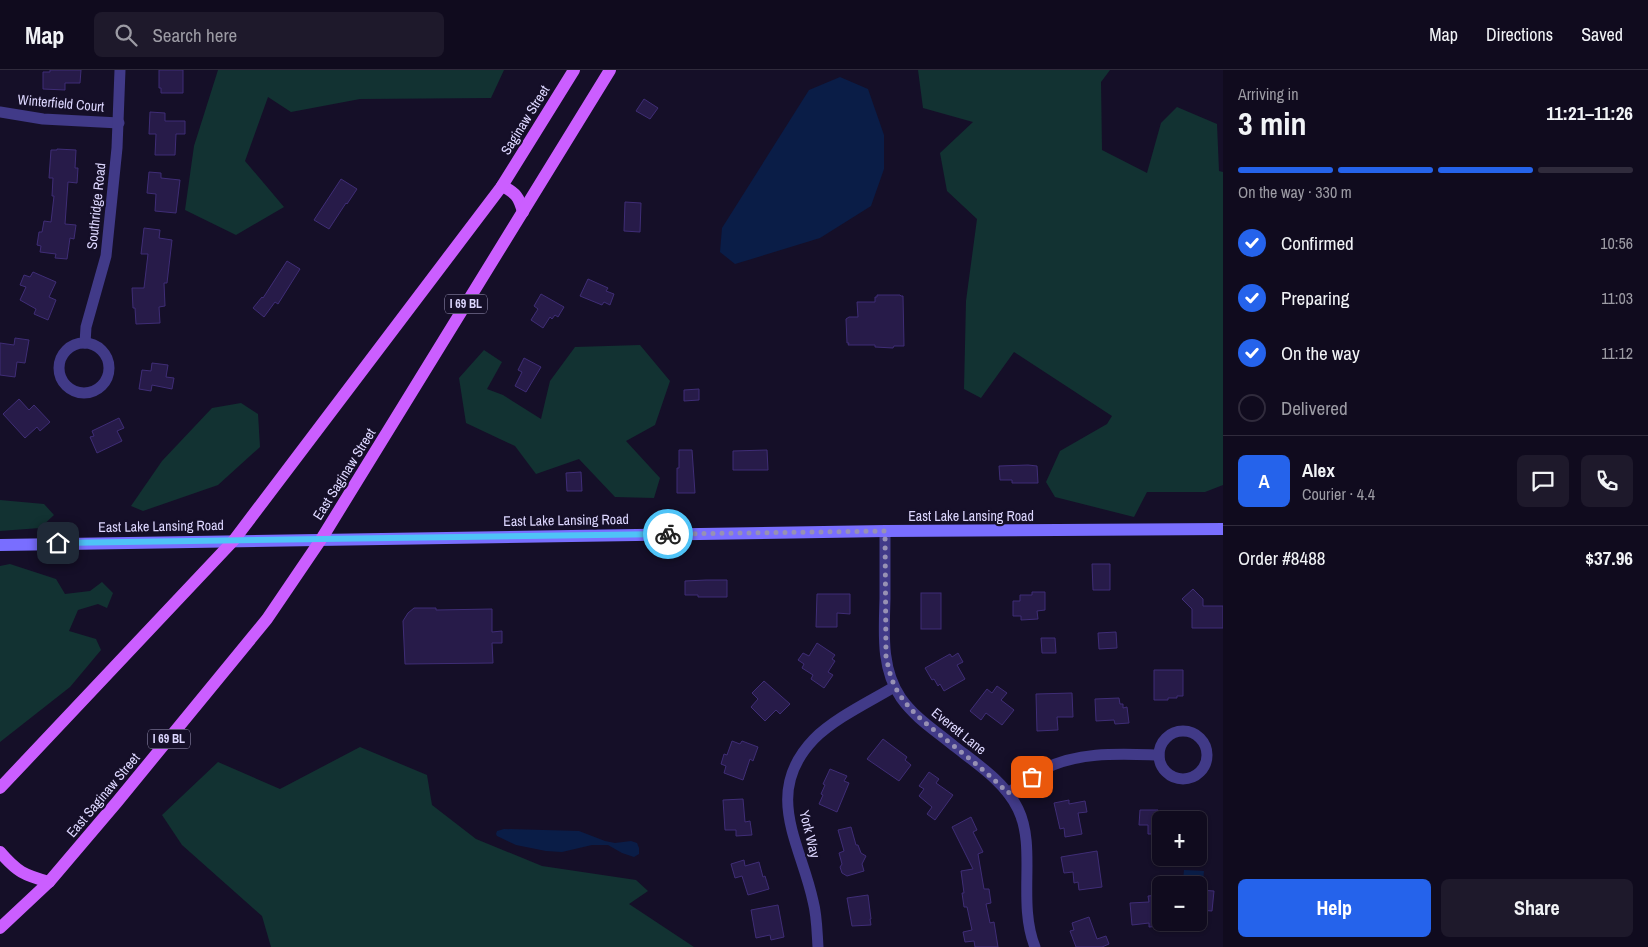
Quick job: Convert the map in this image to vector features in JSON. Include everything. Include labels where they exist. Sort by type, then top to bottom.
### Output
[{"type":"main road","name":"Saginaw Street","points":[[502,186],[574,70]]},
{"type":"main road","name":"East Saginaw Street","points":[[0,928],[49,882],[267,619],[322,538],[610,70]]},
{"type":"main road","points":[[502,186],[513,192],[518,198],[522,212]]},
{"type":"main road","name":"I 69 BL","points":[[0,788],[234,540],[502,186]]},
{"type":"main road","points":[[0,852],[13,867],[23,874],[49,882]]},
{"type":"street","name":"Southridge Road","points":[[84,343],[86,327],[106,256],[119,123],[120,70]]},
{"type":"street","name":"Winterfield Court","points":[[0,112],[43,119],[119,123]]},
{"type":"street","points":[[84,343],[100,348],[106,354],[110,370],[104,385],[89,394],[81,394],[66,386],[61,379],[59,371],[59,362],[68,348],[84,343]]},
{"type":"street","name":"East Lake Lansing Road","points":[[0,544],[885,531],[1223,529]]},
{"type":"street","name":"Everett Lane","points":[[885,531],[886,656],[894,687],[902,700],[916,715],[989,774],[1008,793],[1019,810],[1025,830],[1028,920],[1035,947]]},
{"type":"street","name":"York Way","points":[[818,947],[813,901],[791,830],[788,806],[789,786],[794,770],[814,740],[830,726],[894,687]]},
{"type":"street","points":[[1178,731],[1194,733],[1200,738],[1205,744],[1207,760],[1199,773],[1193,777],[1177,778],[1164,769],[1159,755],[1164,740],[1170,734],[1178,731]]},
{"type":"street","points":[[1008,793],[1045,769],[1075,758],[1104,754],[1159,755]]},
{"type":"green space","points":[[218,70],[504,70],[491,98],[360,99],[291,112],[268,97],[245,161],[284,207],[236,235],[185,210],[194,146]]},
{"type":"green space","points":[[918,70],[1110,70],[1101,82],[1102,150],[1147,173],[1161,123],[1177,107],[1217,124],[1219,171],[1223,172],[1223,485],[1205,492],[1147,492],[1134,517],[1055,497],[1046,482],[1060,451],[1107,424],[1112,416],[1014,352],[981,398],[964,389],[966,301],[977,219],[947,191],[940,153],[973,122],[923,108]]},
{"type":"green space","points":[[640,345],[670,381],[655,425],[626,441],[660,478],[654,498],[615,497],[579,459],[536,474],[515,446],[466,423],[459,378],[484,350],[502,362],[487,389],[503,395],[541,419],[550,381],[575,347]]},
{"type":"green space","points":[[241,403],[258,414],[260,447],[218,485],[143,511],[131,506],[162,461],[212,408]]},
{"type":"green space","points":[[0,500],[44,504],[54,515],[40,528],[0,531]]},
{"type":"green space","points":[[10,564],[56,579],[65,594],[90,591],[102,582],[113,593],[107,608],[98,604],[78,610],[69,631],[96,639],[101,650],[70,687],[0,742],[0,566]]},
{"type":"green space","points":[[360,747],[427,775],[432,805],[476,839],[542,866],[636,880],[648,891],[629,904],[694,947],[271,947],[262,916],[182,845],[162,815],[218,762],[280,789]]},
{"type":"water","points":[[840,77],[868,89],[884,135],[884,169],[871,206],[820,238],[735,264],[720,252],[722,228],[809,90]]},
{"type":"water","points":[[504,829],[579,831],[605,841],[615,843],[631,841],[637,843],[639,854],[634,857],[608,845],[592,845],[562,852],[546,851],[516,845],[497,836],[497,831]]},
{"type":"water","points":[[1184,870],[1204,871],[1204,876],[1183,876]]},
{"type":"building","points":[[50,70],[81,70],[80,83],[65,83],[65,90],[43,89],[43,72],[50,72]]},
{"type":"building","points":[[159,70],[183,70],[183,93],[161,93],[161,88],[159,88]]},
{"type":"building","points":[[644,99],[658,108],[650,119],[636,111]]},
{"type":"building","points":[[150,112],[165,113],[165,121],[185,121],[185,134],[176,134],[175,155],[155,155],[156,134],[149,134]]},
{"type":"building","points":[[51,150],[76,150],[75,168],[78,168],[77,183],[68,182],[65,224],[76,225],[74,239],[70,238],[67,259],[55,258],[56,254],[40,252],[41,246],[37,245],[39,232],[42,232],[44,221],[51,222],[54,196],[52,196],[53,178],[49,178]]},
{"type":"building","points":[[149,172],[161,173],[161,178],[180,180],[176,213],[155,211],[156,194],[147,193]]},
{"type":"building","points":[[341,179],[357,189],[329,229],[314,220]]},
{"type":"building","points":[[625,202],[641,203],[640,232],[624,231]]},
{"type":"building","points":[[144,228],[160,230],[159,238],[172,240],[167,283],[164,283],[165,306],[159,307],[160,323],[136,324],[135,308],[133,308],[132,288],[144,288],[148,254],[141,254]]},
{"type":"building","points":[[287,261],[300,269],[278,304],[275,302],[264,317],[253,308],[263,298]]},
{"type":"building","points":[[33,272],[56,282],[49,297],[56,300],[48,320],[34,314],[36,309],[20,300],[26,287],[20,285],[24,275],[30,277]]},
{"type":"building","points":[[588,279],[608,288],[606,291],[614,294],[610,305],[604,302],[602,305],[580,296]]},
{"type":"building","points":[[541,294],[564,307],[558,317],[555,315],[552,319],[550,317],[543,328],[531,320],[538,309],[534,306]]},
{"type":"building","points":[[877,295],[903,296],[904,346],[894,346],[893,348],[875,347],[875,345],[848,345],[846,319],[858,317],[857,302],[875,302]]},
{"type":"building","points":[[15,338],[29,340],[25,363],[17,362],[15,377],[0,375],[0,343],[14,345]]},
{"type":"building","points":[[524,358],[541,367],[526,392],[515,386],[522,372],[518,370]]},
{"type":"building","points":[[152,363],[168,365],[166,377],[174,378],[172,389],[152,385],[151,391],[139,389],[142,370],[151,371]]},
{"type":"building","points":[[699,389],[699,400],[684,401],[684,390]]},
{"type":"building","points":[[19,399],[29,410],[34,405],[50,422],[40,431],[37,427],[25,438],[3,414]]},
{"type":"building","points":[[119,418],[124,428],[117,431],[122,441],[97,453],[90,437],[94,436],[92,431]]},
{"type":"building","points":[[679,450],[692,450],[695,493],[677,493]]},
{"type":"building","points":[[767,450],[768,470],[733,470],[733,451]]},
{"type":"building","points":[[999,466],[1037,466],[1038,483],[1012,483],[1012,480],[1000,480]]},
{"type":"building","points":[[581,472],[582,491],[567,491],[566,473]]},
{"type":"building","points":[[1092,564],[1110,564],[1110,590],[1093,590]]},
{"type":"building","points":[[727,580],[727,597],[685,595],[685,581]]},
{"type":"building","points":[[1193,589],[1203,599],[1203,606],[1223,606],[1223,628],[1192,628],[1192,609],[1182,599]]},
{"type":"building","points":[[1032,592],[1045,592],[1045,610],[1037,611],[1038,619],[1021,620],[1021,616],[1013,616],[1013,601],[1020,601],[1020,595],[1032,595]]},
{"type":"building","points":[[921,593],[941,593],[941,629],[921,629]]},
{"type":"building","points":[[817,594],[850,594],[850,614],[837,613],[837,627],[816,627]]},
{"type":"building","points":[[414,608],[436,608],[436,610],[492,609],[492,632],[502,631],[502,643],[492,643],[493,663],[405,664],[403,621]]},
{"type":"building","points":[[1116,632],[1117,648],[1099,649],[1098,633]]},
{"type":"building","points":[[1041,638],[1055,638],[1056,653],[1042,653]]},
{"type":"building","points":[[817,643],[835,655],[832,659],[835,661],[828,672],[833,675],[824,688],[811,679],[813,675],[802,668],[804,664],[798,660],[803,653],[809,656]]},
{"type":"building","points":[[958,653],[963,662],[957,665],[965,679],[944,691],[940,684],[938,686],[934,679],[932,680],[925,668],[950,654],[952,657]]},
{"type":"building","points":[[1154,670],[1183,670],[1183,696],[1168,698],[1168,700],[1154,700]]},
{"type":"building","points":[[764,681],[790,704],[780,714],[776,710],[765,721],[751,707],[758,699],[752,693]]},
{"type":"building","points":[[997,686],[1007,693],[1001,700],[1014,710],[1002,725],[986,713],[981,720],[970,711],[987,689],[992,693]]},
{"type":"building","points":[[1072,693],[1073,717],[1057,717],[1058,730],[1037,731],[1036,694]]},
{"type":"building","points":[[1119,698],[1123,708],[1127,707],[1129,723],[1115,724],[1114,720],[1096,721],[1095,699]]},
{"type":"building","points":[[883,739],[907,757],[905,760],[911,765],[899,781],[867,759]]},
{"type":"building","points":[[732,741],[740,744],[742,741],[758,747],[753,761],[750,759],[743,780],[724,773],[726,766],[721,764],[724,754],[727,755]]},
{"type":"building","points":[[830,769],[847,776],[844,781],[849,783],[837,812],[819,804],[825,785],[823,784]]},
{"type":"building","points":[[929,772],[939,779],[936,783],[953,795],[935,820],[927,814],[932,807],[919,796],[924,789],[919,786]]},
{"type":"building","points":[[743,799],[745,822],[750,821],[752,835],[736,836],[736,830],[725,830],[723,800]]},
{"type":"building","points":[[1069,800],[1069,804],[1085,801],[1087,812],[1078,813],[1082,834],[1065,837],[1064,828],[1060,829],[1054,803]]},
{"type":"building","points":[[1140,810],[1158,810],[1152,811],[1152,834],[1148,834],[1148,825],[1139,825]]},
{"type":"building","points":[[971,817],[977,830],[973,832],[983,852],[978,854],[984,889],[989,889],[991,903],[986,904],[990,923],[994,922],[998,947],[975,947],[974,941],[965,942],[963,932],[972,930],[967,907],[964,907],[961,871],[973,869],[952,827]]},
{"type":"building","points":[[851,827],[856,845],[858,845],[861,853],[866,856],[862,864],[864,871],[847,876],[842,873],[840,867],[842,864],[839,853],[844,851],[838,830]]},
{"type":"building","points":[[1097,851],[1102,887],[1079,890],[1078,882],[1074,883],[1073,872],[1064,873],[1061,857]]},
{"type":"building","points":[[744,860],[745,866],[759,862],[769,889],[748,895],[742,876],[735,878],[731,864]]},
{"type":"building","points":[[1207,891],[1214,891],[1212,911],[1207,911]]},
{"type":"building","points":[[868,895],[871,925],[852,926],[847,898]]},
{"type":"building","points":[[1148,896],[1152,896],[1152,927],[1149,927],[1149,923],[1132,925],[1130,903],[1149,902]]},
{"type":"building","points":[[778,905],[784,937],[771,940],[770,935],[756,938],[751,910]]},
{"type":"building","points":[[1089,917],[1097,939],[1106,936],[1109,944],[1102,947],[1076,947],[1070,931],[1074,930],[1072,923]]},
{"type":"way so far","points":[[668,534],[885,531],[884,636],[889,672],[894,687],[902,700],[916,715],[989,774],[1008,793],[1032,777]]},
{"type":"route","points":[[58,543],[668,534]]}]
